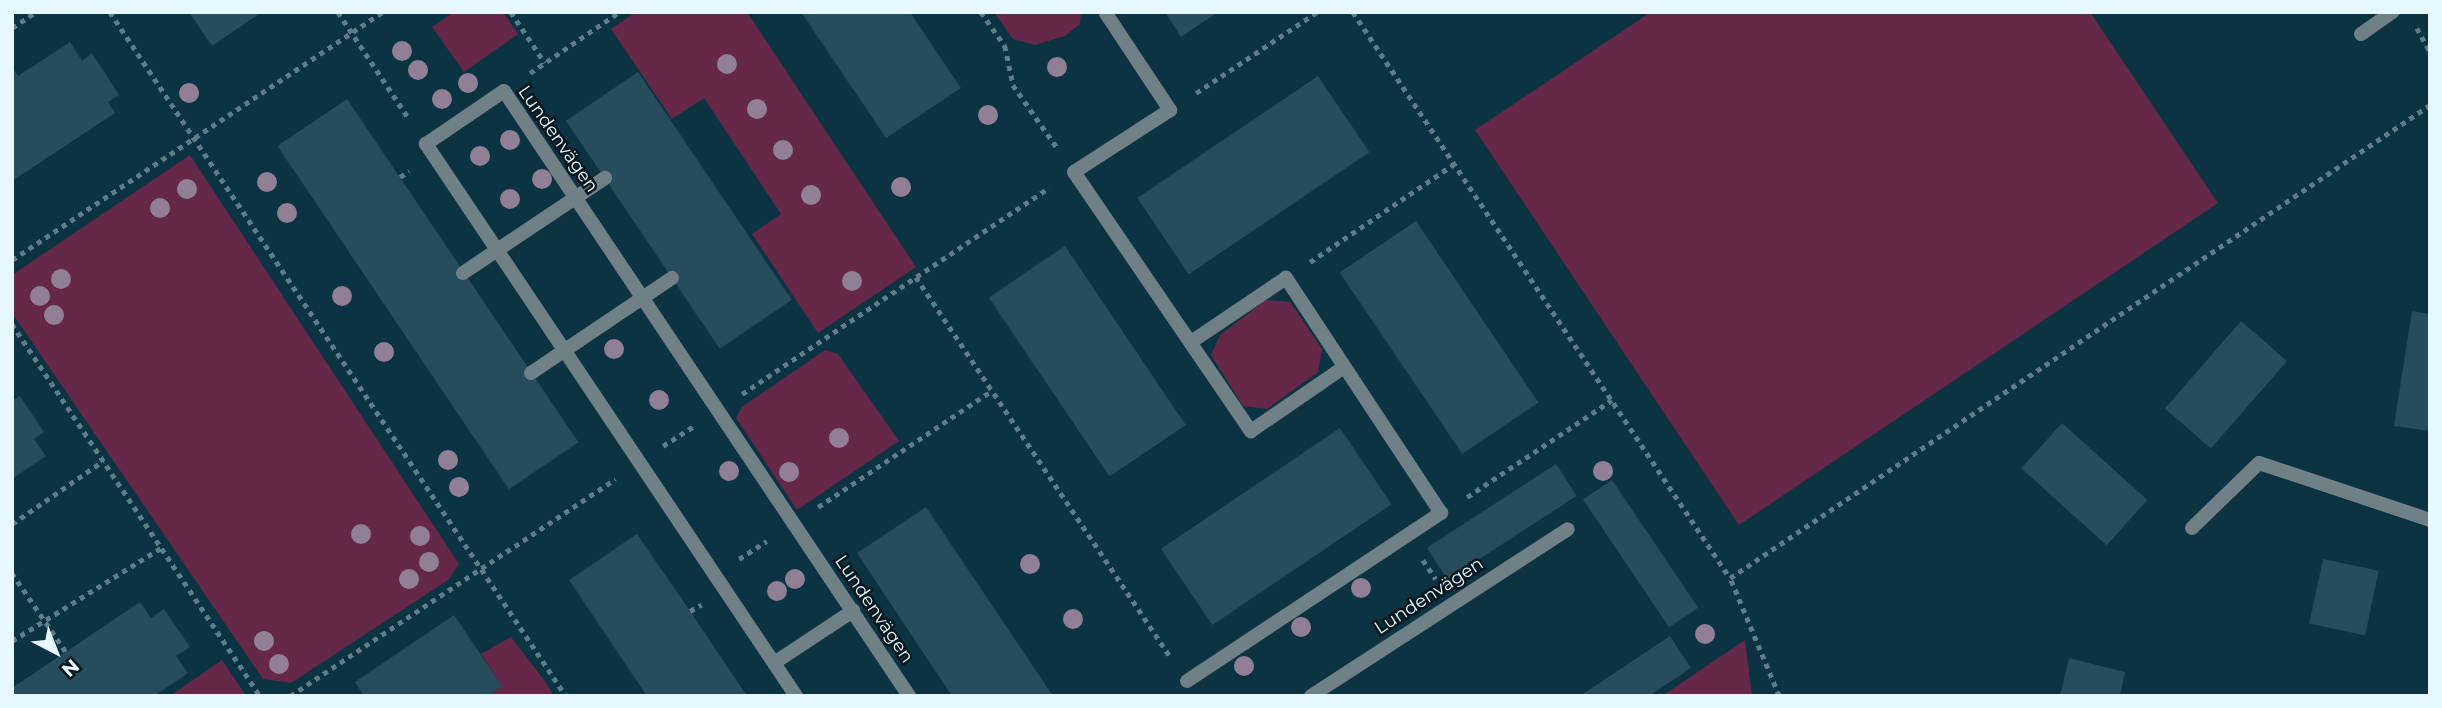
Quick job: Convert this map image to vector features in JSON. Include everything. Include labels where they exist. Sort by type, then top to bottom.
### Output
[{"type":"street","points":[[1105,12],[1170,110],[1074,172],[1251,431],[1344,367]]},
{"type":"street","points":[[2361,34],[2393,12]]},
{"type":"street","name":"Lundenvägen","points":[[426,144],[503,91],[909,696]]},
{"type":"street","points":[[426,144],[796,696]]},
{"type":"street","points":[[463,273],[605,178]]},
{"type":"street","points":[[531,373],[672,278]]},
{"type":"street","points":[[1187,681],[1441,513],[1286,278],[1191,342]]},
{"type":"street","points":[[2192,528],[2259,463],[2430,520]]},
{"type":"street","name":"Lundenvägen","points":[[1311,696],[1568,529]]},
{"type":"street","points":[[774,663],[853,611]]},
{"type":"path","points":[[12,28],[36,12]]},
{"type":"path","points":[[110,12],[566,696]]},
{"type":"path","points":[[338,12],[426,144]]},
{"type":"path","points":[[12,260],[383,12]]},
{"type":"path","points":[[511,12],[545,63]]},
{"type":"path","points":[[503,91],[619,12]]},
{"type":"path","points":[[290,696],[1074,172],[1013,85],[1005,46],[981,12]]},
{"type":"path","points":[[1170,110],[1317,12]]},
{"type":"path","points":[[1353,12],[1730,578],[1779,696]]},
{"type":"path","points":[[1730,578],[2430,105]]},
{"type":"path","points":[[1286,278],[1454,164]]},
{"type":"path","points":[[916,277],[1187,681]]},
{"type":"path","points":[[12,324],[260,696]]},
{"type":"path","points":[[715,575],[991,391]]},
{"type":"path","points":[[1441,513],[1612,400]]},
{"type":"path","points":[[12,524],[103,461]]},
{"type":"path","points":[[1407,536],[1453,604]]},
{"type":"path","points":[[12,641],[161,548]]},
{"type":"path","points":[[12,573],[66,652]]},
{"type":"shaded area","points":[[454,12],[503,12],[518,34],[464,72],[432,27]]},
{"type":"shaded area","points":[[636,12],[747,12],[916,267],[818,333],[752,234],[781,214],[704,98],[672,119],[611,29]]},
{"type":"shaded area","points":[[994,12],[1081,12],[1080,24],[1065,36],[1035,45],[1013,39]]},
{"type":"shaded area","points":[[1651,12],[2090,12],[2218,203],[1739,525],[1475,130]]},
{"type":"shaded area","points":[[190,155],[459,564],[448,580],[291,683],[263,679],[12,313],[12,275]]},
{"type":"shaded area","points":[[1266,300],[1290,302],[1322,349],[1318,372],[1267,409],[1243,406],[1211,355],[1220,335]]},
{"type":"shaded area","points":[[825,350],[838,354],[899,441],[797,510],[736,418],[742,407]]},
{"type":"shaded area","points":[[511,637],[554,696],[488,696],[502,686],[481,654]]},
{"type":"shaded area","points":[[1745,640],[1752,696],[1662,696]]},
{"type":"shaded area","points":[[222,660],[246,696],[170,696]]},
{"type":"building","points":[[189,12],[262,12],[212,46]]},
{"type":"building","points":[[801,12],[910,12],[961,88],[886,138]]},
{"type":"building","points":[[1165,12],[1218,12],[1181,37]]},
{"type":"building","points":[[70,42],[82,61],[92,53],[119,95],[108,102],[115,113],[12,181],[12,67],[18,76]]},
{"type":"building","points":[[638,72],[792,300],[720,349],[566,121]]},
{"type":"building","points":[[1318,76],[1369,152],[1189,274],[1137,198]]},
{"type":"building","points":[[347,99],[579,442],[509,489],[277,146]]},
{"type":"building","points":[[1416,221],[1538,403],[1462,454],[1340,272]]},
{"type":"building","points":[[1065,246],[1186,425],[1110,477],[989,297]]},
{"type":"building","points":[[2412,311],[2430,314],[2430,431],[2394,426]]},
{"type":"building","points":[[2241,321],[2287,361],[2211,449],[2165,409]]},
{"type":"building","points":[[20,396],[44,432],[34,439],[46,456],[12,479],[12,401]]},
{"type":"building","points":[[2062,423],[2147,500],[2107,545],[2021,468]]},
{"type":"building","points":[[1340,428],[1391,504],[1212,625],[1161,549]]},
{"type":"building","points":[[1556,464],[1577,496],[1448,580],[1427,548]]},
{"type":"building","points":[[1612,480],[1698,608],[1669,627],[1583,500]]},
{"type":"building","points":[[926,507],[1053,696],[952,696],[857,553]]},
{"type":"building","points":[[637,534],[747,696],[647,696],[569,580]]},
{"type":"building","points":[[2323,559],[2379,571],[2365,635],[2309,624]]},
{"type":"building","points":[[140,602],[151,618],[164,609],[190,647],[176,656],[188,673],[154,696],[12,696],[12,688]]},
{"type":"building","points":[[454,615],[502,686],[488,696],[364,696],[355,682]]},
{"type":"building","points":[[1670,636],[1691,668],[1649,696],[1580,696]]},
{"type":"building","points":[[2069,658],[2125,672],[2120,696],[2060,696]]}]
